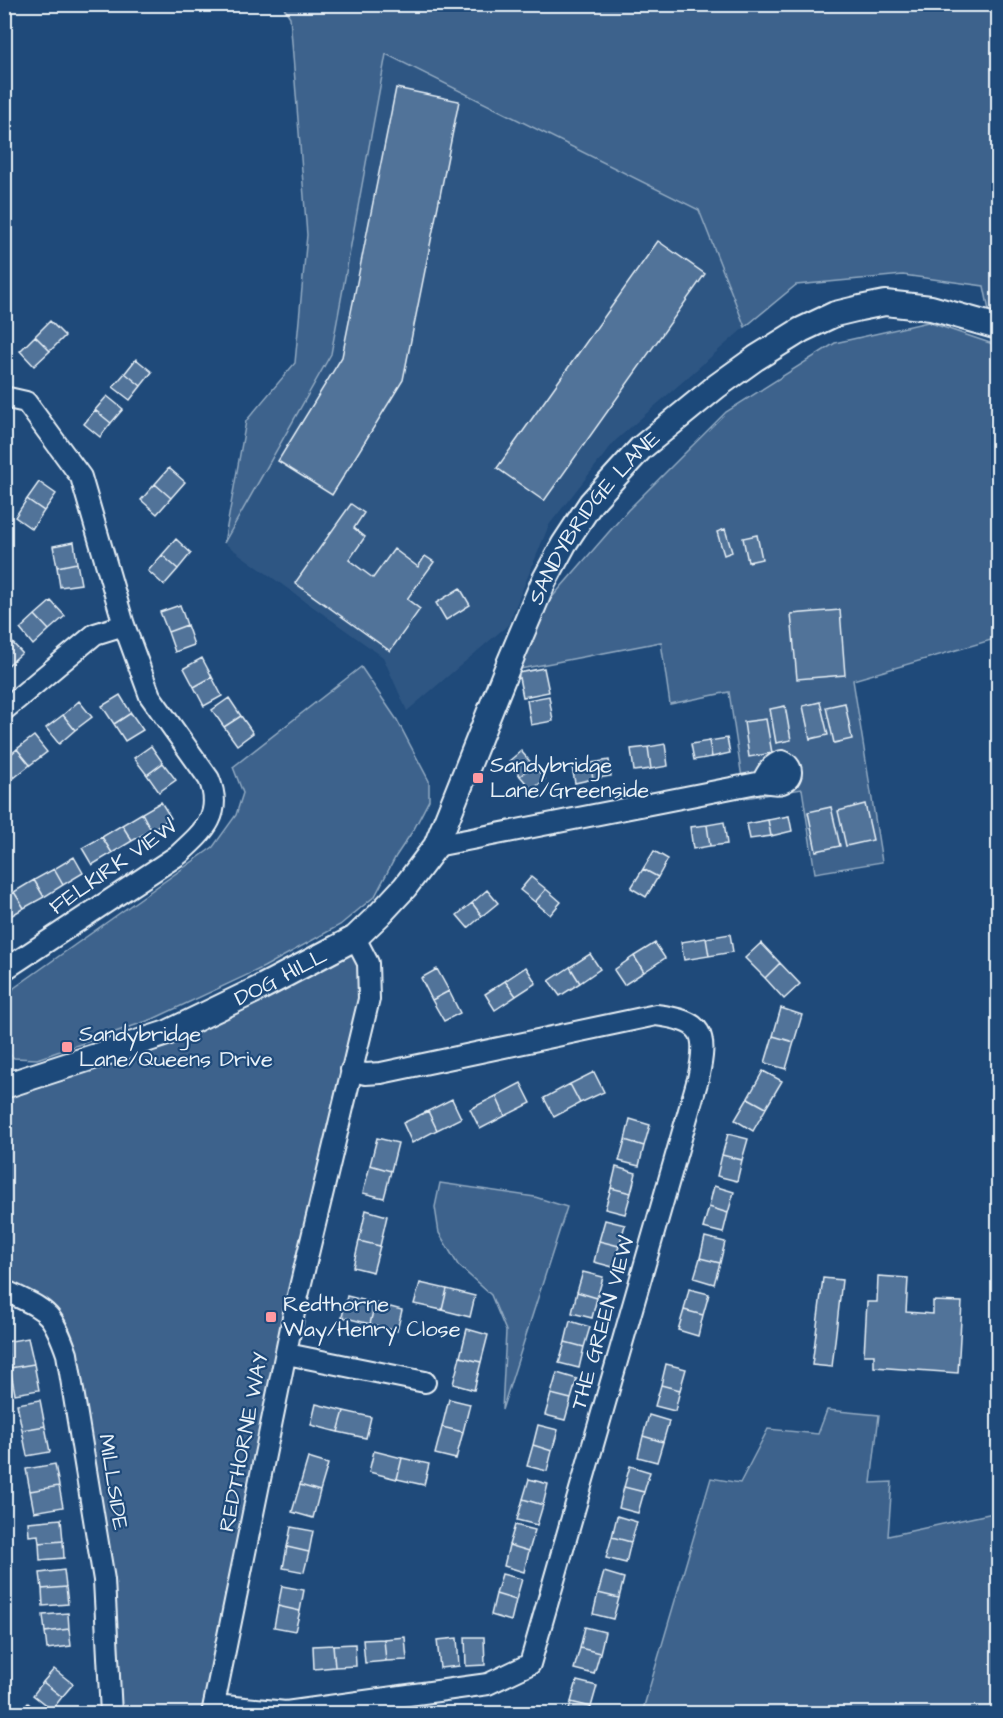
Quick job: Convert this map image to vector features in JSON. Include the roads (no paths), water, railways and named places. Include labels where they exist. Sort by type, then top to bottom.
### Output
[{"type":"street","name":"SANDYBRIDGE LANE","points":[[355,938],[392,901],[436,846],[544,581],[564,544],[591,503],[641,448],[717,386],[756,358],[801,330],[835,314],[885,303],[931,308],[999,327]]},
{"type":"street","name":"FELKIRK VIEW","points":[[4,397],[26,402],[81,477],[124,625],[150,696],[209,779],[215,793],[214,810],[202,832],[178,855],[4,970]]},
{"type":"street","points":[[4,710],[94,634],[124,625]]},
{"type":"street","points":[[436,846],[762,782]]},
{"type":"street","name":"REDTHORNE WAY","points":[[214,1709],[298,1297],[351,1071],[364,1028],[370,983],[368,963],[355,938]]},
{"type":"street","name":"DOG HILL","points":[[4,1086],[166,1033],[260,988],[355,938]]},
{"type":"street","name":"THE GREEN VIEW","points":[[214,1709],[286,1712],[488,1684],[530,1664],[704,1053],[703,1040],[694,1026],[677,1018],[656,1015],[381,1073],[365,1074],[351,1071]]},
{"type":"street","name":"MILLSIDE","points":[[4,1290],[46,1311],[57,1326],[67,1354],[104,1580],[111,1713]]},
{"type":"street","points":[[287,1354],[425,1382]]},
{"type":"place","name":"Sandybridge Lane/Greenside","points":[[478,778]]},
{"type":"place","name":"Sandybridge Lane/Queens Drive","points":[[67,1047]]},
{"type":"place","name":"Redthorne Way/Henry Close","points":[[271,1317]]}]
